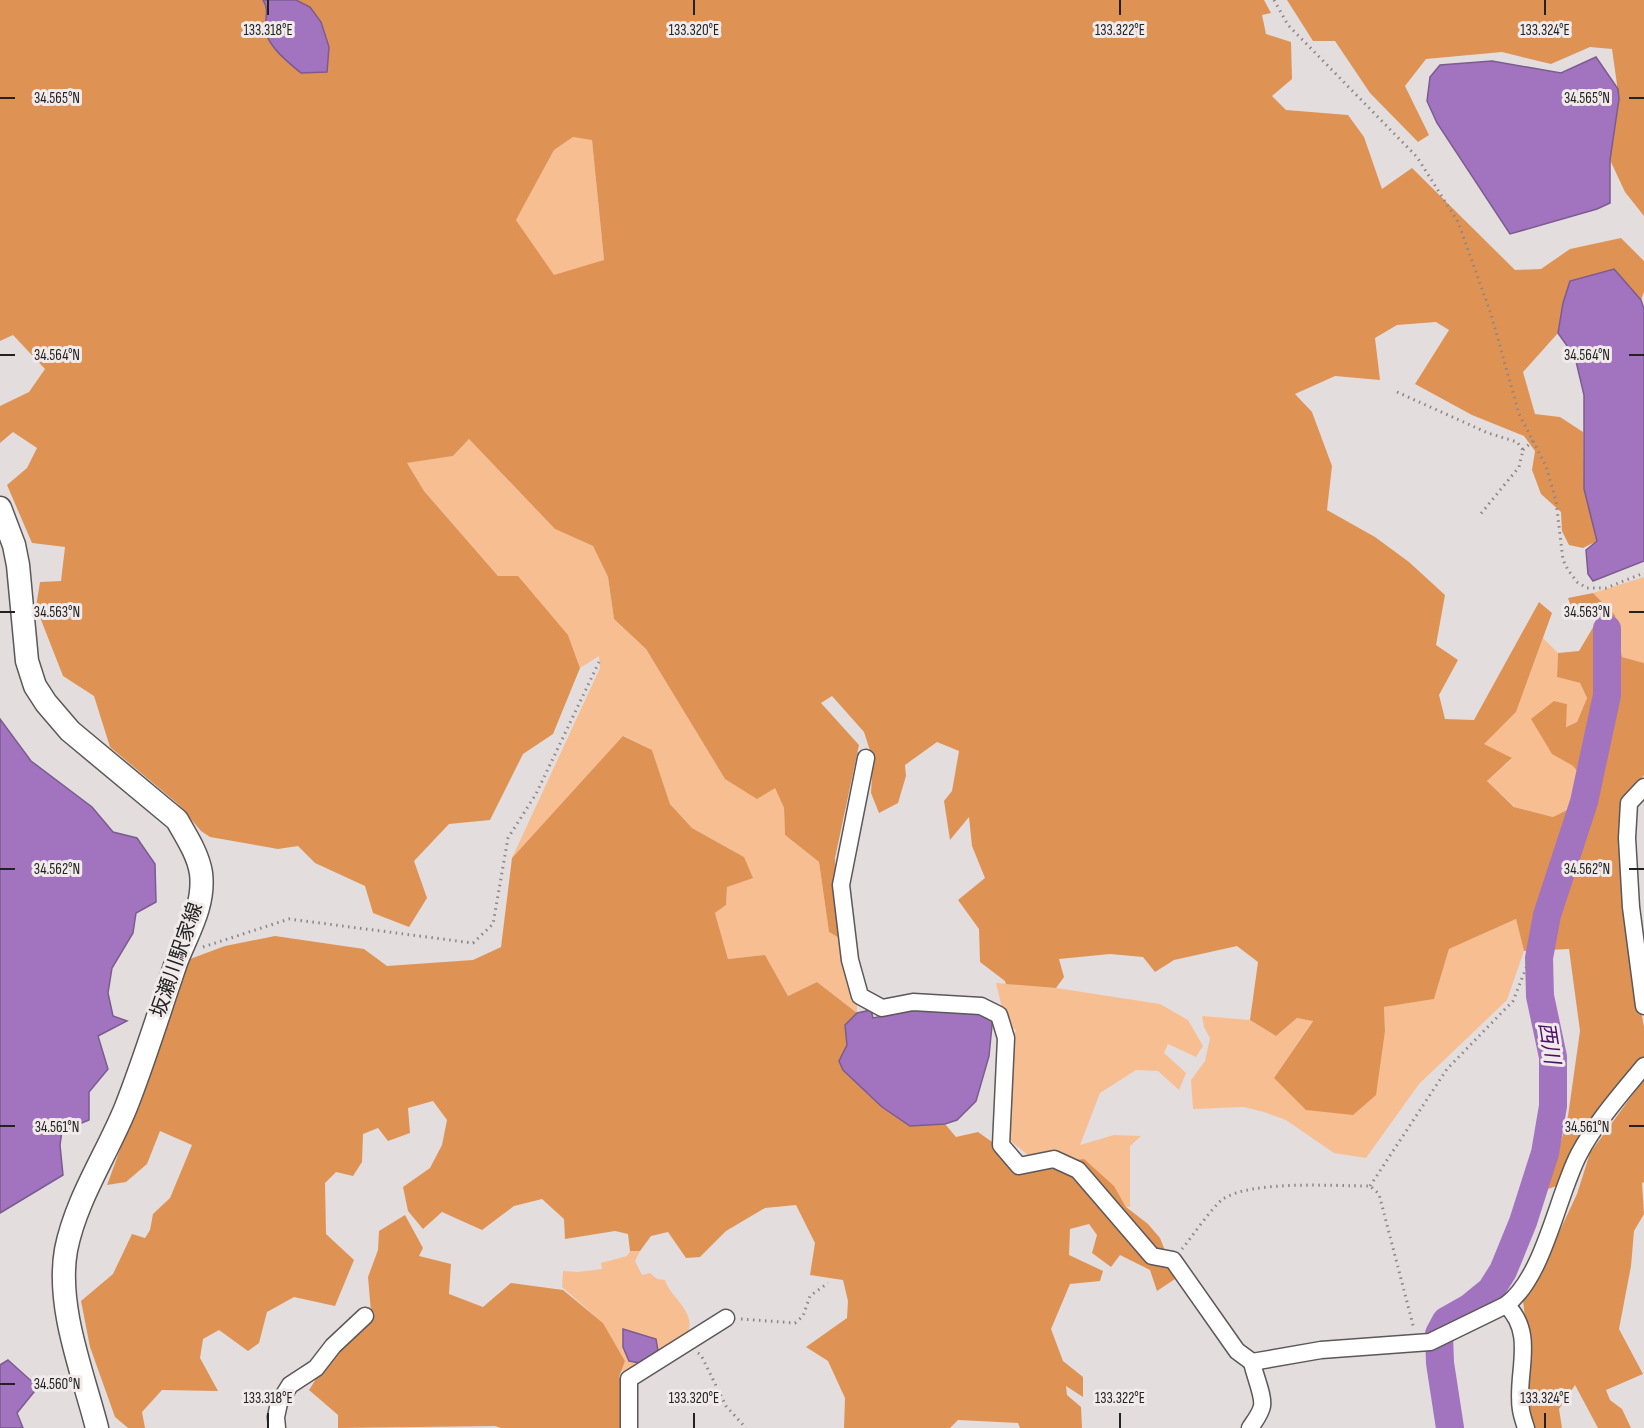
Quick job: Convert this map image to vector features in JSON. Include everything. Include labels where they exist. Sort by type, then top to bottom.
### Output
[{"type":"main road","name":"坂瀬川駅家線","points":[[0,508],[16,555],[27,661],[35,686],[70,731],[177,820],[198,861],[201,873],[201,892],[197,913],[182,947],[125,1107],[78,1211],[66,1249],[65,1296],[70,1328],[97,1428]]},
{"type":"street","points":[[866,758],[842,885],[850,960],[860,996],[882,1008],[913,1002],[981,1006],[999,1015],[1006,1038],[1001,1145],[1019,1166],[1054,1159],[1078,1170],[1152,1256],[1173,1260],[1237,1352],[1252,1362],[1321,1350],[1430,1342],[1506,1305],[1526,1286],[1578,1156],[1595,1126],[1644,1066]]},
{"type":"street","points":[[1644,787],[1629,803],[1627,838],[1631,907],[1644,1006]]},
{"type":"street","points":[[1506,1305],[1511,1310],[1524,1337],[1520,1409],[1526,1428]]},
{"type":"street","points":[[277,1428],[276,1416],[279,1403],[290,1385],[316,1368],[333,1346],[365,1316]]},
{"type":"street","points":[[629,1428],[629,1380],[726,1318]]},
{"type":"street","points":[[1250,1428],[1262,1406],[1261,1391],[1254,1376],[1252,1362]]},
{"type":"path","points":[[1274,0],[1288,25],[1417,157],[1458,222],[1491,314],[1519,414],[1546,466],[1556,501],[1563,560],[1577,582],[1587,588],[1606,588],[1644,573]]},
{"type":"path","points":[[1397,392],[1488,433],[1517,442],[1523,450]]},
{"type":"path","points":[[1479,516],[1519,467],[1523,450],[1533,441]]},
{"type":"path","points":[[182,947],[201,948],[289,919],[473,943],[492,924],[508,838],[536,794],[599,662]]},
{"type":"path","points":[[1370,1186],[1447,1069],[1513,1001],[1530,958]]},
{"type":"path","points":[[1173,1260],[1222,1200],[1241,1191],[1265,1187],[1370,1186],[1379,1194],[1417,1342]]},
{"type":"path","points":[[726,1318],[795,1323],[803,1316],[810,1296],[828,1283]]},
{"type":"path","points":[[669,1354],[676,1356],[691,1349],[701,1355],[726,1406],[746,1428]]},
{"type":"shaded area","points":[[0,0],[263,0],[267,6],[266,34],[310,7],[296,0],[1264,0],[1271,13],[1262,15],[1266,34],[1291,42],[1292,79],[1272,96],[1286,110],[1348,115],[1364,137],[1382,189],[1412,168],[1515,270],[1541,269],[1570,249],[1621,238],[1644,261],[1644,292],[1641,300],[1614,269],[1563,303],[1558,333],[1523,372],[1535,414],[1560,417],[1583,432],[1584,489],[1597,541],[1583,548],[1569,545],[1562,531],[1561,512],[1541,494],[1532,470],[1535,451],[1524,436],[1472,415],[1415,384],[1449,330],[1436,322],[1397,325],[1375,338],[1380,380],[1335,376],[1295,394],[1312,412],[1332,466],[1327,510],[1375,537],[1409,562],[1445,595],[1436,645],[1458,660],[1439,695],[1445,719],[1474,720],[1539,602],[1552,613],[1516,712],[1484,744],[1512,758],[1487,781],[1514,807],[1553,817],[1597,795],[1573,766],[1552,754],[1531,719],[1554,701],[1567,704],[1566,727],[1577,722],[1587,698],[1580,683],[1557,677],[1558,653],[1579,651],[1598,619],[1575,618],[1568,598],[1593,593],[1615,615],[1622,657],[1644,663],[1644,775],[1624,801],[1640,1005],[1644,1027],[1644,1057],[1610,1096],[1565,1183],[1548,1189],[1568,1116],[1580,1031],[1569,949],[1524,951],[1516,919],[1449,949],[1434,999],[1384,1007],[1385,1031],[1376,1095],[1353,1115],[1306,1110],[1274,1078],[1313,1021],[1297,1018],[1276,1036],[1250,1020],[1258,962],[1237,946],[1174,960],[1155,972],[1143,957],[1110,954],[1059,959],[1064,977],[1056,988],[1006,984],[980,962],[979,929],[958,900],[985,878],[972,846],[969,817],[950,840],[944,801],[952,791],[959,751],[937,742],[905,765],[906,776],[898,803],[879,813],[871,793],[873,760],[864,732],[832,696],[821,703],[859,745],[835,858],[841,939],[829,932],[819,862],[785,835],[784,808],[775,788],[757,799],[725,779],[646,649],[614,619],[608,577],[593,546],[555,529],[469,439],[453,456],[407,463],[424,491],[498,576],[518,576],[568,635],[580,668],[553,734],[523,754],[490,820],[449,824],[414,861],[427,898],[409,927],[373,913],[365,886],[315,863],[298,846],[278,849],[210,837],[201,831],[178,804],[110,747],[94,696],[63,676],[36,607],[40,582],[61,581],[65,547],[32,543],[7,485],[27,468],[37,448],[13,432],[0,443],[0,406],[29,392],[45,369],[13,335],[0,341]],"holes":[[[573,137],[592,140],[604,260],[554,275],[516,220],[554,150]]]},
{"type":"shaded area","points":[[263,0],[296,0],[310,7],[321,22],[329,47],[327,72],[301,73],[276,50],[266,33],[266,8]]},
{"type":"shaded area","points":[[1287,0],[1644,0],[1644,216],[1625,192],[1610,160],[1619,99],[1612,49],[1590,47],[1551,64],[1502,52],[1426,59],[1405,86],[1429,135],[1418,142],[1370,93],[1335,41],[1313,41]]},
{"type":"shaded area","points":[[1596,57],[1618,89],[1619,99],[1610,160],[1610,203],[1597,209],[1510,234],[1437,123],[1427,101],[1430,77],[1440,65],[1492,61],[1561,73]]},
{"type":"shaded area","points":[[573,137],[592,139],[604,261],[554,276],[516,220],[554,150]]},
{"type":"shaded area","points":[[1614,269],[1641,300],[1644,309],[1644,561],[1593,581],[1588,574],[1586,550],[1597,541],[1584,489],[1584,395],[1575,357],[1558,333],[1563,303],[1570,281]]},
{"type":"shaded area","points":[[469,439],[555,529],[593,546],[608,577],[614,619],[646,649],[725,779],[775,788],[784,808],[785,835],[819,862],[829,932],[841,939],[857,1002],[857,1013],[817,982],[788,996],[765,955],[728,959],[715,913],[726,905],[727,887],[744,857],[692,828],[670,804],[652,750],[624,736],[512,858],[600,668],[599,656],[580,668],[568,635],[498,576],[424,491],[406,463],[453,456]]},
{"type":"shaded area","points":[[1644,577],[1644,663],[1622,657],[1615,615],[1593,593]]},
{"type":"shaded area","points":[[1543,638],[1558,653],[1557,677],[1580,683],[1587,698],[1577,722],[1565,727],[1567,704],[1554,701],[1552,754],[1573,766],[1597,795],[1553,817],[1515,807],[1487,781],[1512,759],[1483,744],[1516,712]]},
{"type":"shaded area","points":[[0,719],[31,761],[92,807],[113,832],[137,838],[155,864],[156,902],[136,913],[133,933],[112,968],[108,993],[113,1016],[127,1021],[98,1036],[108,1069],[89,1092],[89,1120],[62,1131],[60,1145],[63,1175],[0,1213]]},
{"type":"shaded area","points":[[623,736],[652,750],[670,804],[692,828],[744,857],[753,878],[727,887],[726,905],[715,913],[728,959],[765,955],[788,996],[817,982],[857,1013],[845,1025],[847,1045],[839,1061],[910,1126],[945,1124],[956,1137],[978,1132],[995,1144],[1023,1171],[1040,1165],[1084,1159],[1114,1186],[1126,1207],[1148,1224],[1160,1238],[1170,1263],[1181,1275],[1157,1291],[1150,1270],[1120,1255],[1111,1267],[1092,1253],[1097,1235],[1089,1224],[1070,1229],[1069,1255],[1103,1271],[1100,1281],[1070,1284],[1051,1329],[1063,1361],[1083,1377],[1083,1397],[1066,1386],[1067,1395],[1081,1407],[1082,1428],[1020,1428],[1018,1423],[958,1420],[950,1428],[844,1428],[845,1398],[828,1361],[806,1347],[847,1318],[848,1301],[843,1280],[810,1275],[815,1243],[796,1205],[765,1208],[726,1231],[700,1257],[686,1258],[668,1232],[651,1236],[640,1251],[630,1251],[628,1234],[615,1231],[565,1239],[564,1219],[542,1199],[514,1206],[482,1230],[442,1212],[423,1229],[408,1211],[403,1187],[430,1168],[442,1145],[447,1120],[433,1101],[408,1108],[410,1133],[388,1141],[378,1128],[363,1134],[362,1162],[353,1176],[336,1172],[325,1183],[326,1234],[354,1260],[335,1306],[294,1297],[267,1312],[259,1343],[248,1351],[219,1330],[203,1339],[200,1358],[218,1391],[162,1390],[142,1412],[145,1428],[128,1428],[115,1417],[90,1347],[81,1301],[113,1274],[132,1234],[145,1238],[150,1230],[153,1214],[170,1198],[192,1145],[160,1131],[147,1164],[126,1182],[107,1185],[190,959],[225,946],[275,936],[364,949],[387,966],[473,960],[501,947],[512,858]]},
{"type":"shaded area","points":[[1516,919],[1524,951],[1507,1000],[1419,1084],[1366,1158],[1334,1153],[1286,1120],[1264,1112],[1244,1107],[1193,1109],[1191,1080],[1205,1061],[1210,1038],[1204,1027],[1202,1016],[1250,1020],[1276,1036],[1297,1018],[1313,1020],[1274,1078],[1385,1031],[1384,1007],[1434,999],[1449,949]]},
{"type":"shaded area","points":[[996,983],[1056,988],[1160,1004],[1188,1020],[1203,1046],[1196,1057],[1168,1044],[1164,1053],[1186,1073],[1179,1090],[1158,1071],[1136,1070],[1100,1093],[1080,1145],[1114,1135],[1141,1136],[1130,1146],[1130,1207],[1126,1207],[1114,1186],[1040,1165],[1007,1138],[1006,1051],[1016,1030],[1006,1024]]},
{"type":"shaded area","points":[[926,1008],[993,1015],[989,1056],[976,1101],[957,1120],[945,1124],[910,1126],[882,1107],[843,1070],[839,1061],[847,1045],[845,1025],[857,1013],[871,1010],[873,1018]]},
{"type":"shaded area","points":[[1644,1079],[1644,1182],[1642,1183],[1644,1214],[1634,1231],[1631,1266],[1619,1329],[1643,1374],[1606,1390],[1610,1400],[1622,1409],[1631,1428],[1598,1428],[1575,1385],[1559,1409],[1562,1428],[1531,1428],[1524,1398],[1527,1335],[1523,1301],[1538,1277],[1577,1194],[1590,1153]]},
{"type":"shaded area","points":[[405,1215],[423,1248],[419,1256],[451,1264],[449,1294],[483,1307],[511,1283],[563,1290],[603,1323],[625,1361],[619,1377],[626,1384],[626,1428],[501,1428],[495,1426],[338,1428],[338,1415],[309,1390],[335,1349],[371,1312],[368,1277],[378,1250],[379,1231]]},
{"type":"shaded area","points":[[630,1251],[640,1251],[635,1261],[642,1275],[650,1273],[657,1279],[665,1280],[686,1312],[689,1327],[687,1335],[636,1370],[621,1371],[625,1361],[603,1323],[562,1287],[563,1271],[602,1269],[601,1263],[627,1256]],"holes":[[[624,1329],[656,1339],[628,1357],[623,1347]]]},
{"type":"shaded area","points":[[623,1329],[656,1339],[658,1351],[640,1363],[629,1361],[623,1347]]},
{"type":"shaded area","points":[[8,1360],[38,1387],[17,1413],[23,1428],[0,1428],[0,1365]]},
{"type":"waterway","name":"西川","points":[[1450,1428],[1440,1363],[1439,1334],[1446,1321],[1469,1308],[1491,1290],[1503,1271],[1523,1222],[1545,1153],[1553,1106],[1553,1057],[1540,996],[1539,958],[1547,915],[1584,802],[1607,695],[1607,629]]}]
